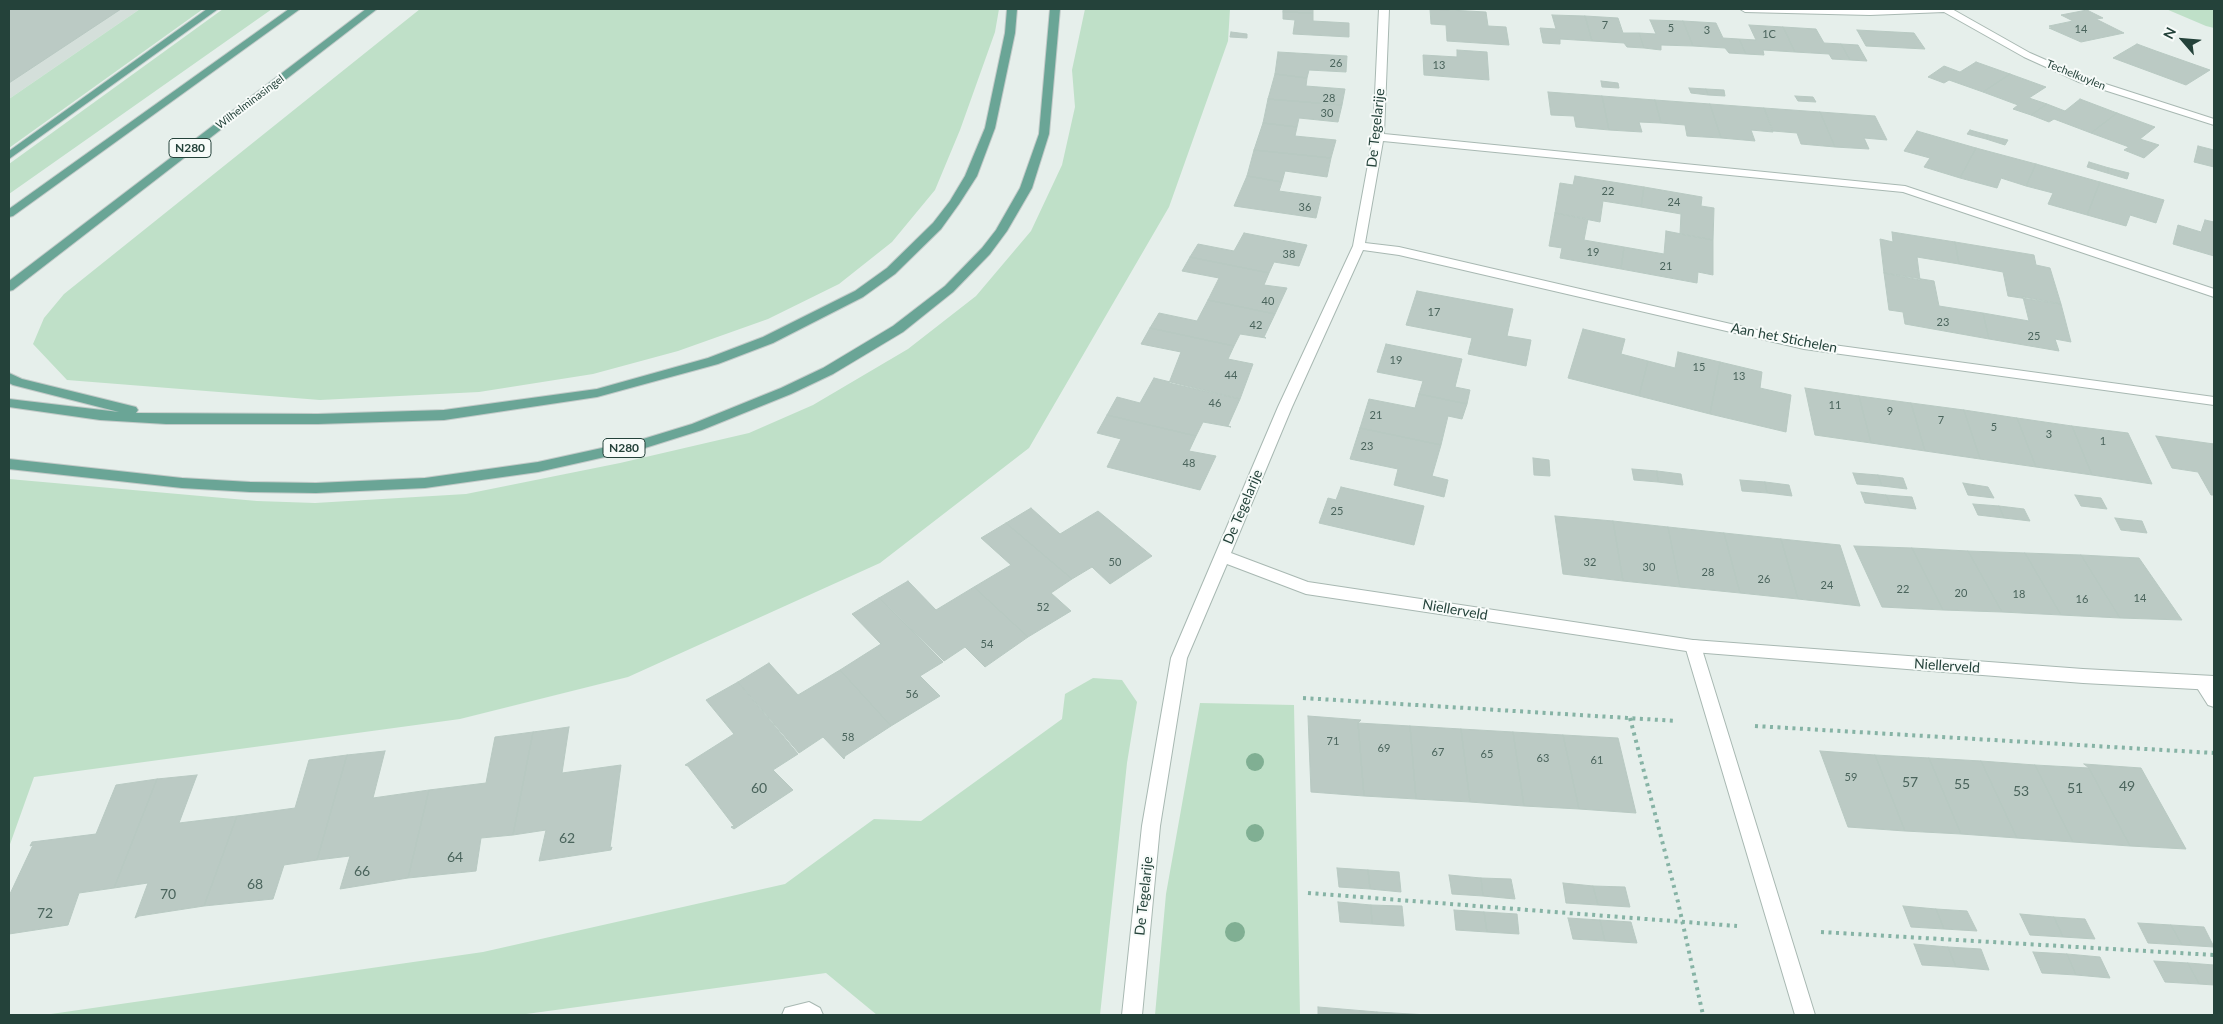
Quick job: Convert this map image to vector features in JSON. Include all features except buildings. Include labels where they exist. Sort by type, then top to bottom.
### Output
[{"type":"main road","points":[[9,156],[213,9]]},
{"type":"main road","points":[[9,214],[295,9]]},
{"type":"main road","name":"Wilhelminasingel","points":[[10,289],[372,9]]},
{"type":"main road","points":[[9,403],[100,415],[166,419],[444,415],[544,402],[653,379],[713,361],[768,340],[815,318],[859,294],[891,271],[937,226],[955,202],[971,176],[990,128],[1010,33],[1012,9]]},
{"type":"main road","name":"N280","points":[[9,464],[182,483],[250,487],[316,488],[426,483],[538,467],[610,452],[697,427],[777,394],[828,371],[898,329],[949,289],[986,251],[1001,231],[1026,188],[1044,134],[1054,9]]},
{"type":"main road","points":[[9,378],[18,382],[166,419]]},
{"type":"street","name":"De Tegelarije","points":[[1132,1015],[1151,826],[1179,658],[1285,407],[1359,246],[1378,137],[1384,9]]},
{"type":"street","points":[[1745,9],[1870,12],[1946,9]]},
{"type":"street","name":"Techelkuylen","points":[[1946,9],[2027,55],[2083,80],[2214,122]]},
{"type":"street","points":[[1378,137],[1905,189],[2214,292]]},
{"type":"street","name":"Aan het Stichelen","points":[[1359,246],[1399,251],[1804,345],[2214,400]]},
{"type":"street","name":"Niellerveld","points":[[1223,556],[1306,588],[1693,646],[2083,676],[2208,683],[2214,700]]},
{"type":"street","points":[[1693,646],[1805,1015]]},
{"type":"street","points":[[792,1015],[810,1012],[813,1015]]},
{"type":"path","points":[[1630,718],[1678,902],[1703,1015]]},
{"type":"shaded area","points":[[9,9],[140,9],[9,99]]},
{"type":"green space","points":[[140,9],[203,9],[9,148],[9,99]]},
{"type":"green space","points":[[223,9],[272,9],[9,194],[9,164]]},
{"type":"green space","points":[[420,9],[999,9],[995,32],[960,130],[935,190],[892,242],[839,284],[768,319],[678,351],[593,374],[479,392],[320,400],[67,380],[33,344],[44,318],[64,294]]},
{"type":"green space","points":[[1085,9],[1230,9],[1228,41],[1169,207],[1029,448],[880,563],[628,677],[460,719],[34,777],[9,847],[9,479],[257,501],[315,503],[466,494],[620,463],[749,433],[813,405],[908,349],[976,296],[1031,231],[1062,165],[1075,107],[1072,70]]},
{"type":"green space","points":[[2166,9],[2214,9],[2214,28],[2206,26]]},
{"type":"green space","points":[[1093,678],[1122,680],[1137,702],[1127,763],[1100,1015],[877,1015],[826,973],[519,1015],[44,1015],[483,952],[785,884],[874,819],[921,821],[1062,719],[1065,694]]},
{"type":"green space","points":[[1200,703],[1294,705],[1300,1015],[1155,1015],[1166,894]]}]
